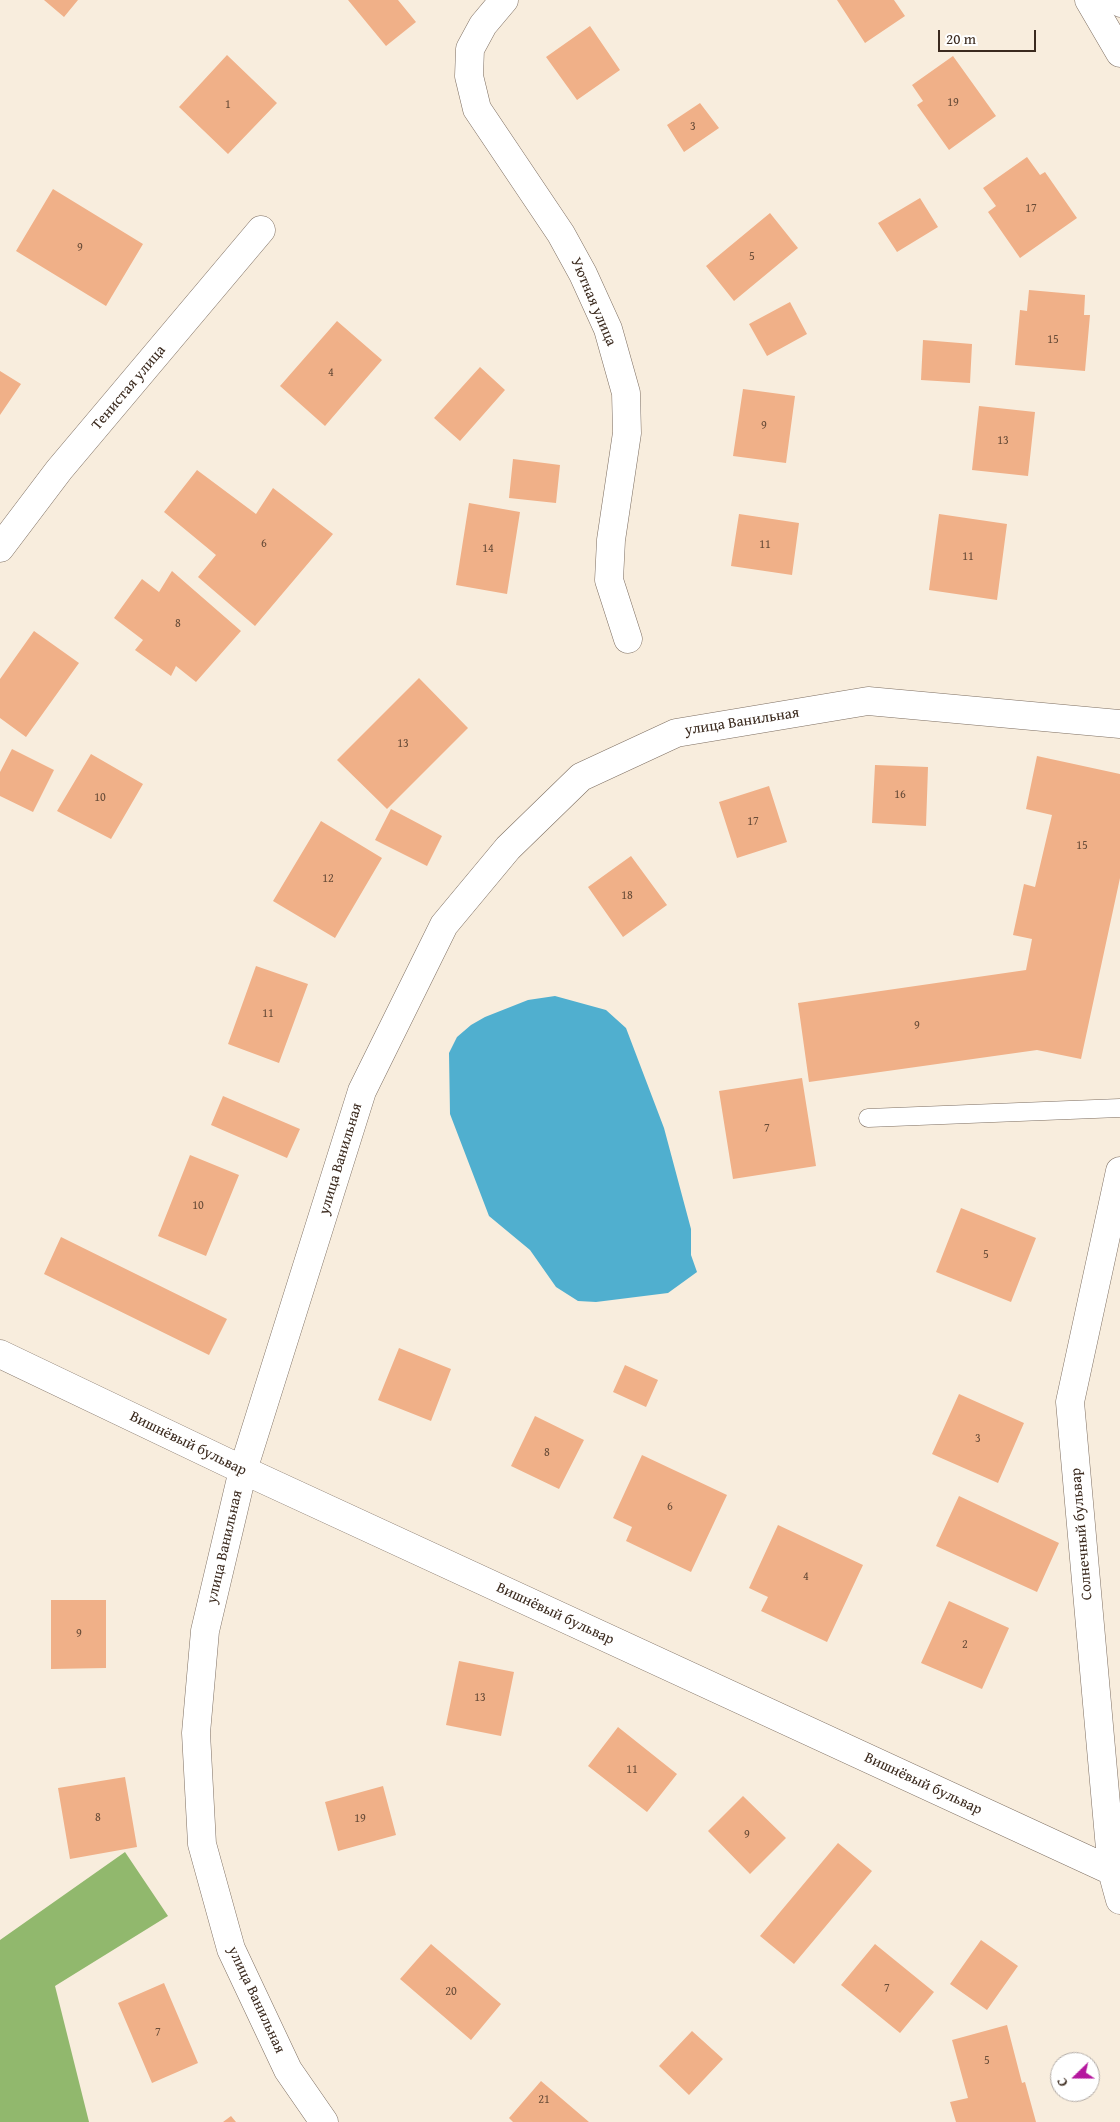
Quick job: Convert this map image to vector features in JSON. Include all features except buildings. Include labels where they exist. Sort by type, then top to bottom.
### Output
[{"type":"street","name":"Уютная улица","points":[[504,0],[482,25],[470,49],[469,76],[477,109],[561,234],[583,274],[608,328],[626,393],[627,433],[611,540],[609,580],[628,639]]},
{"type":"street","points":[[1089,0],[1120,53]]},
{"type":"street","name":"Тенистая улица","points":[[0,548],[59,470],[261,230]]},
{"type":"street","name":"улица Ванильная","points":[[324,2122],[288,2070],[231,1949],[202,1844],[196,1733],[205,1630],[243,1470],[362,1091],[444,925],[508,848],[582,777],[676,733],[868,702],[1120,724]]},
{"type":"street","name":"Солнечный бульвар","points":[[1120,1171],[1070,1402],[1112,1871],[1120,1900]]},
{"type":"street","name":"Вишнёвый бульвар","points":[[0,1354],[243,1470],[1112,1871]]},
{"type":"lane","points":[[1104,0],[1120,8]]},
{"type":"lane","points":[[868,1118],[1120,1108]]},
{"type":"green space","points":[[125,1852],[168,1916],[55,1986],[89,2122],[0,2122],[0,1940]]},
{"type":"water","points":[[555,996],[606,1010],[626,1028],[664,1128],[691,1229],[691,1255],[697,1272],[668,1293],[596,1302],[578,1301],[556,1287],[530,1250],[489,1216],[450,1114],[449,1053],[457,1037],[471,1025],[485,1017],[528,1000]]}]
